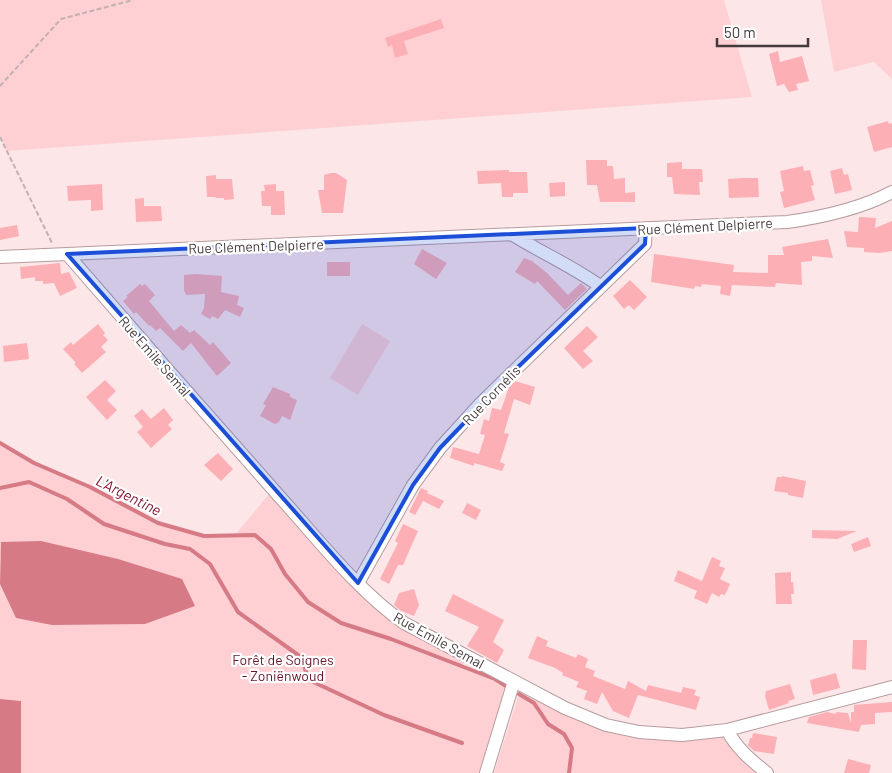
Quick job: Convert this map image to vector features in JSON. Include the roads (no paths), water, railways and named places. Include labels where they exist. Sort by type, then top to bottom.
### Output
[{"type":"street","name":"Rue Clément Delpierre","points":[[0,257],[751,224],[815,218],[850,209],[892,192]]},
{"type":"street","name":"Rue Cornélis","points":[[358,583],[413,485],[440,448],[480,404],[645,244],[646,228]]},
{"type":"street","points":[[513,235],[569,266],[600,286]]},
{"type":"street","name":"Rue Emile Semal","points":[[62,254],[358,583],[384,609],[404,623],[565,708],[606,725],[639,732],[682,735],[727,730],[892,687]]},
{"type":"street","points":[[486,773],[514,681]]},
{"type":"street","points":[[727,730],[743,753],[767,773]]},
{"type":"waterway","name":"L'Argentine","points":[[0,443],[34,463],[90,487],[158,523],[204,536],[255,535],[271,549],[285,574],[308,602],[341,623],[391,639],[495,679],[506,686]]},
{"type":"waterway","name":"L'Argentine","points":[[0,488],[29,482],[67,499],[104,524],[165,544],[190,549],[210,564],[238,612],[301,657],[309,680],[384,715],[462,743]]},
{"type":"waterway","name":"L'Argentine","points":[[519,694],[534,703],[548,724],[564,734],[572,748],[569,773]]},
{"type":"park label","name":"Forêt de Soignes - Zoniënwoud","points":[[283,668]]}]
